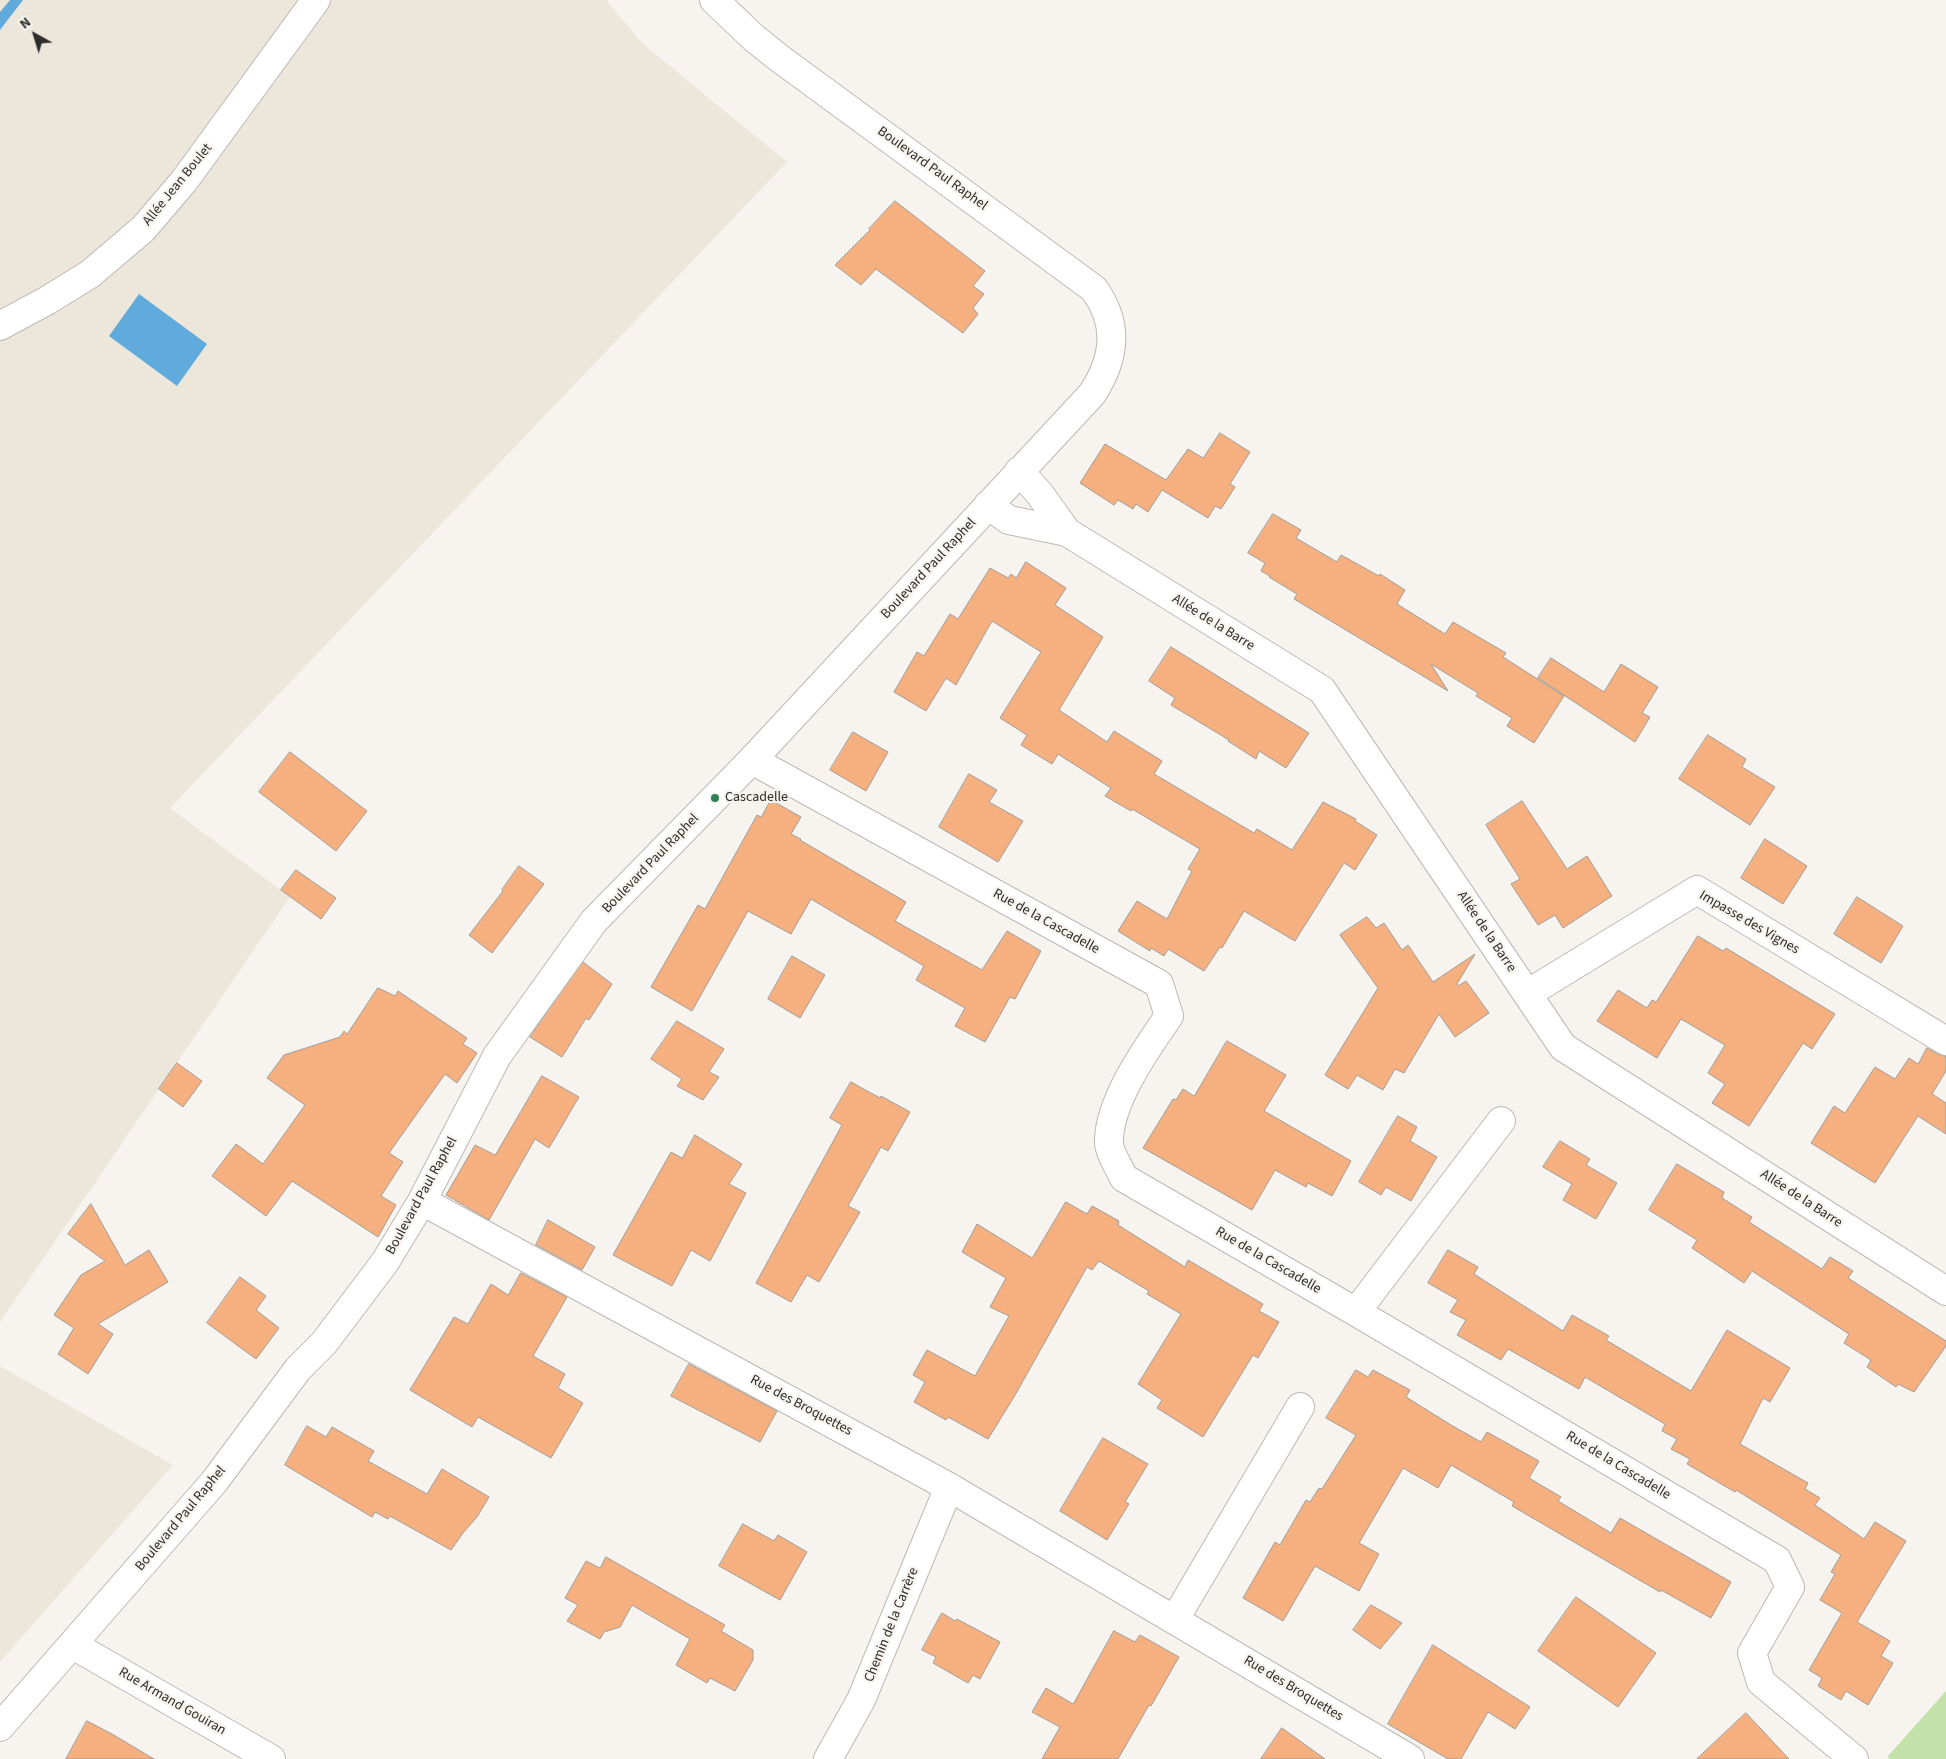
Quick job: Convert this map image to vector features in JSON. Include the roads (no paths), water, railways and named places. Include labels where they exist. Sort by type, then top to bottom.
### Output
[{"type":"street","name":"Allée Jean Boulet","points":[[0,326],[48,300],[90,274],[142,229],[184,181],[316,0]]},
{"type":"street","name":"Boulevard Paul Raphel","points":[[0,1727],[214,1482],[298,1369],[324,1343],[385,1262],[422,1201],[497,1056],[594,921],[752,760],[1092,394],[1104,376],[1111,347],[1111,331],[1109,315],[1094,289],[779,58],[754,38],[714,0]]},
{"type":"street","name":"Allée de la Barre","points":[[1019,471],[1039,493],[1067,532]]},
{"type":"street","name":"Allée de la Barre","points":[[988,505],[1008,520],[1067,532],[1322,690],[1563,1047],[1946,1291]]},
{"type":"street","name":"Rue de la Cascadelle","points":[[752,760],[1159,984],[1169,1016],[1155,1036],[1116,1103],[1108,1145],[1124,1178],[1777,1560],[1790,1587],[1752,1653],[1761,1682],[1854,1759]]},
{"type":"street","name":"Impasse des Vignes","points":[[1527,994],[1697,890],[1946,1041]]},
{"type":"street","points":[[1356,1312],[1501,1121]]},
{"type":"street","name":"Rue des Broquettes","points":[[422,1201],[949,1487],[1410,1759]]},
{"type":"street","points":[[1175,1619],[1300,1407]]},
{"type":"street","name":"Chemin de la Carrère","points":[[828,1759],[861,1700],[949,1487]]},
{"type":"street","name":"Rue Armand Gouiran","points":[[73,1645],[271,1759]]},
{"type":"water","points":[[10,0],[23,0],[0,30],[0,12]]},
{"type":"water","points":[[139,294],[207,344],[177,386],[109,336]]},
{"type":"place","name":"Cascadelle","points":[[715,798]]}]
